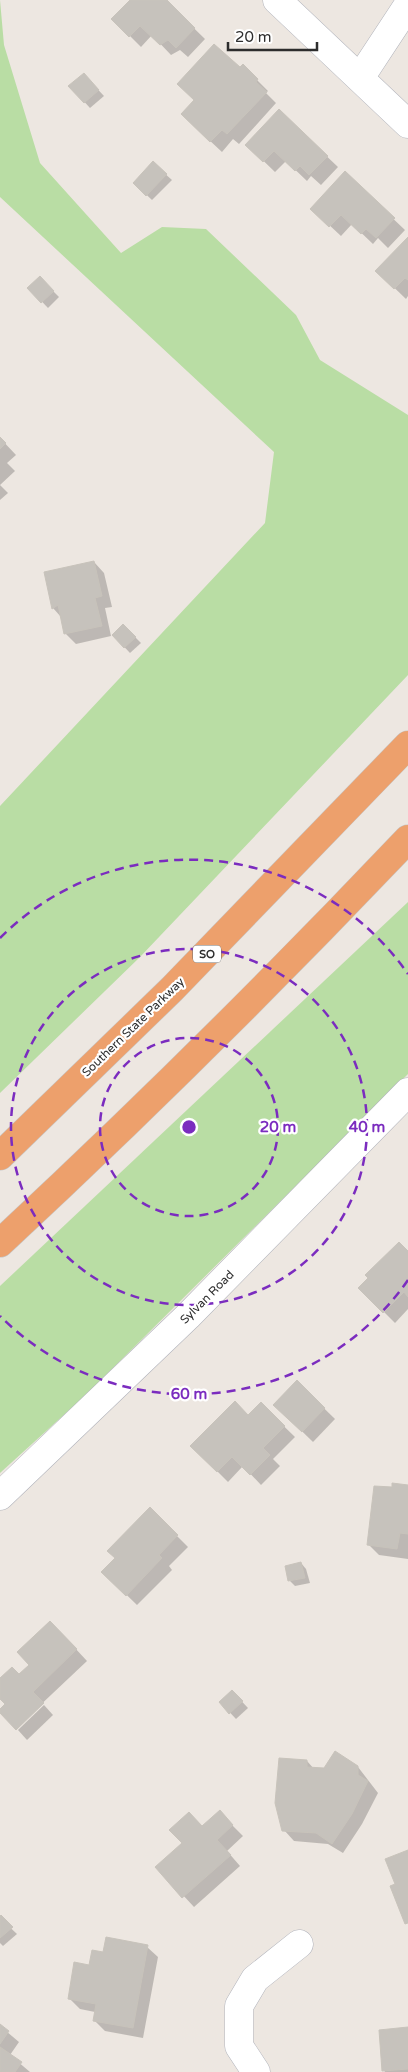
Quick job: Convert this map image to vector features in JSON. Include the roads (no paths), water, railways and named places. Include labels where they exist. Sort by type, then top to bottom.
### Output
[{"type":"highway","name":"Southern State Parkway","points":[[0,1156],[179,982],[408,745]]},
{"type":"highway","points":[[0,1243],[134,1117],[283,969],[408,839]]},
{"type":"street","points":[[277,0],[408,124]]},
{"type":"street","points":[[360,78],[408,5]]},
{"type":"street","name":"Sylvan Road","points":[[0,1496],[137,1367],[408,1092]]},
{"type":"street","points":[[256,2072],[239,2046],[239,2006],[256,1979],[298,1944]]}]
